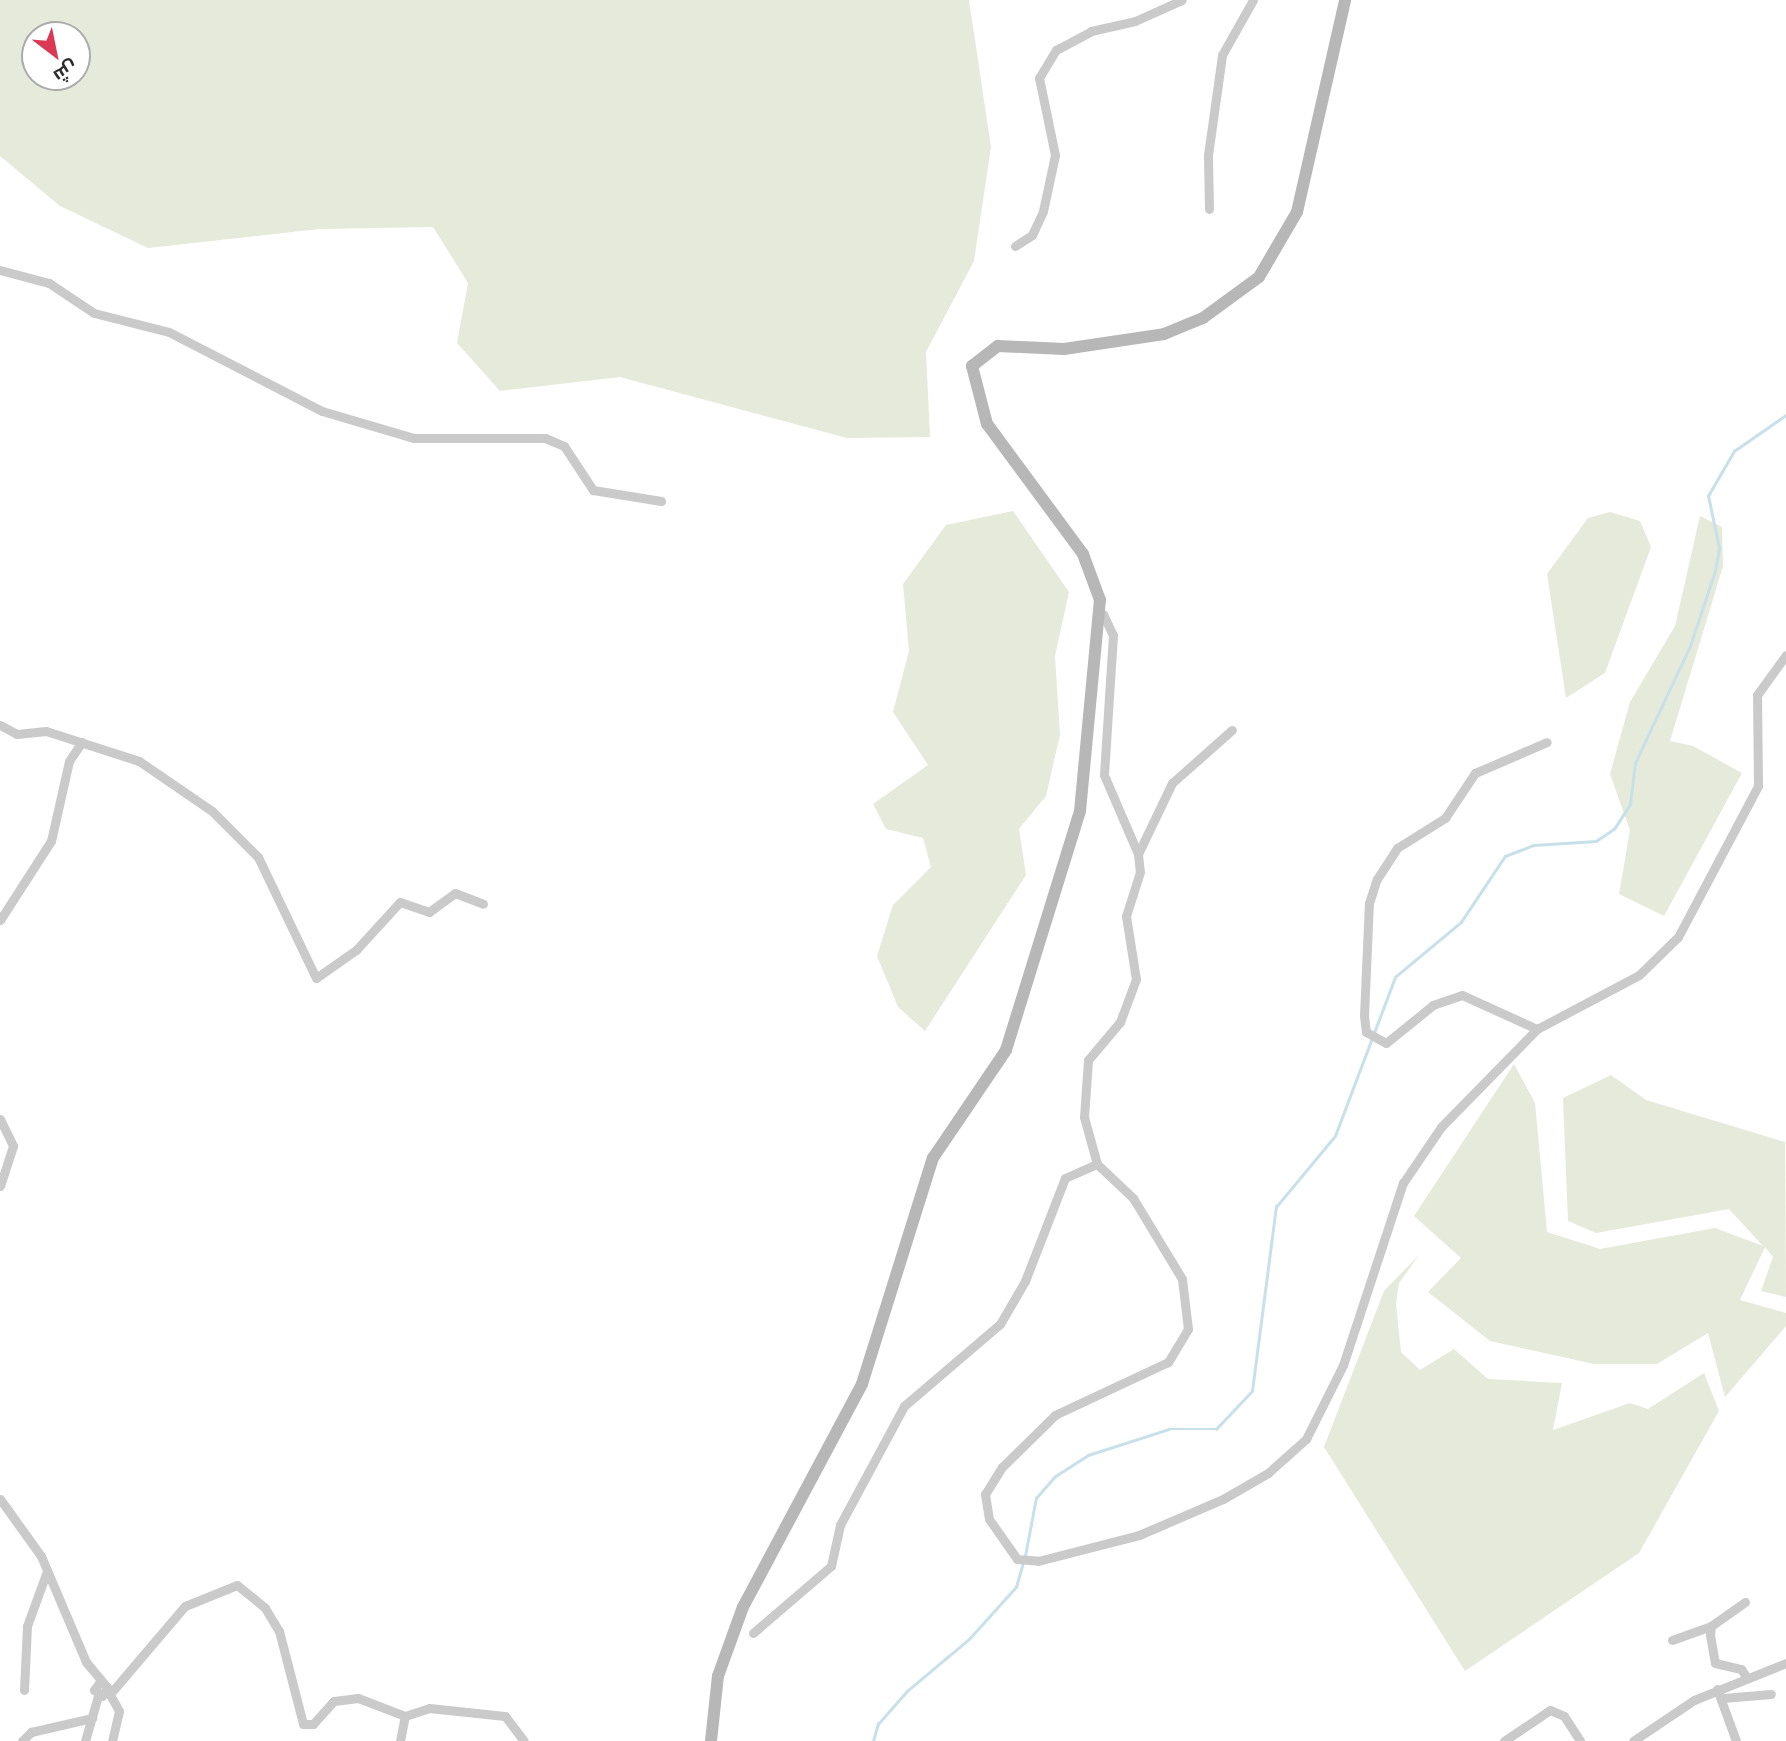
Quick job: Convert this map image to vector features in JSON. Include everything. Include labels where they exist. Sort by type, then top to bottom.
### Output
[{"type":"main road","points":[[711,1741],[718,1676],[743,1607],[789,1509],[862,1384],[933,1158],[1006,1050],[1074,836],[1103,614],[1083,554],[980,411],[972,366],[998,346],[1064,349],[1164,334],[1203,318],[1259,277],[1287,236],[1299,205],[1345,0]]},
{"type":"street","points":[[1015,246],[1032,236],[1043,211],[1055,155],[1039,78],[1056,50],[1182,0]]},
{"type":"street","points":[[1209,209],[1208,155],[1222,55],[1253,0]]},
{"type":"street","points":[[0,270],[49,283],[94,313],[169,332],[322,411],[414,438],[545,438],[565,446],[593,490],[661,501]]},
{"type":"street","points":[[1103,614],[1113,635],[1104,775],[1138,854],[1140,872],[1126,916],[1136,979],[1120,1022],[1088,1060],[1082,1079],[1097,1164],[1133,1198],[1167,1251],[1182,1279],[1188,1329],[1168,1362],[1055,1415],[1002,1467],[985,1494],[989,1519],[1017,1559],[1038,1561],[1160,1527],[1250,1486],[1294,1453],[1339,1376],[1403,1183],[1476,1085],[1537,1029],[1639,975],[1678,937],[1758,786],[1757,695],[1786,655]]},
{"type":"street","points":[[0,725],[17,734],[46,731],[82,742],[160,773],[244,840],[316,978],[356,950],[400,902],[429,912],[455,893],[483,904]]},
{"type":"street","points":[[1138,854],[1172,783],[1232,730]]},
{"type":"street","points":[[0,920],[51,841],[69,761],[82,742]]},
{"type":"street","points":[[1537,1029],[1462,995],[1433,1005],[1387,1043],[1366,1032],[1368,903],[1377,878],[1397,848],[1445,818],[1475,773],[1493,759],[1547,742]]},
{"type":"street","points":[[0,1119],[13,1146],[0,1186]]},
{"type":"street","points":[[752,1633],[831,1566],[840,1525],[904,1406],[1000,1324],[1025,1281],[1065,1178],[1097,1164]]},
{"type":"street","points":[[0,1499],[47,1569],[99,1683],[109,1692],[119,1711],[112,1741]]},
{"type":"street","points":[[24,1690],[27,1626],[47,1569]]},
{"type":"street","points":[[98,1696],[109,1692],[185,1606],[237,1585],[265,1608],[279,1631],[303,1724],[313,1724],[343,1698],[405,1716],[429,1707],[470,1717],[495,1714],[511,1720],[524,1741]]},
{"type":"street","points":[[1672,1640],[1711,1626],[1745,1602]]},
{"type":"street","points":[[1711,1626],[1714,1663],[1741,1669],[1747,1678]]},
{"type":"street","points":[[1633,1741],[1717,1689],[1786,1663]]},
{"type":"street","points":[[85,1741],[99,1683]]},
{"type":"street","points":[[1717,1689],[1723,1698],[1736,1741]]},
{"type":"street","points":[[1723,1698],[1771,1694]]},
{"type":"street","points":[[1503,1741],[1550,1710],[1564,1716],[1580,1741]]},
{"type":"street","points":[[400,1741],[405,1716]]},
{"type":"street","points":[[22,1741],[31,1732],[92,1718]]},
{"type":"shaded area","points":[[0,0],[969,0],[991,147],[974,261],[926,352],[930,437],[847,438],[620,377],[500,391],[457,343],[468,283],[433,227],[319,229],[148,248],[60,206],[0,156]]},
{"type":"shaded area","points":[[1013,511],[1069,592],[1055,656],[1060,735],[1046,796],[1019,829],[1026,875],[925,1031],[898,1007],[877,956],[893,905],[931,867],[923,838],[886,829],[873,804],[928,765],[893,712],[909,651],[903,584],[946,525]]},
{"type":"shaded area","points":[[1610,512],[1640,521],[1651,547],[1605,673],[1566,698],[1547,574],[1588,518]]},
{"type":"shaded area","points":[[1700,516],[1722,527],[1723,566],[1670,741],[1693,746],[1742,773],[1664,916],[1619,894],[1630,830],[1610,774],[1630,702],[1675,626]]},
{"type":"shaded area","points":[[1514,1064],[1535,1103],[1547,1232],[1600,1249],[1715,1228],[1763,1246],[1729,1209],[1596,1233],[1568,1221],[1563,1098],[1611,1075],[1646,1100],[1785,1142],[1786,1297],[1761,1291],[1773,1257],[1765,1247],[1740,1300],[1786,1313],[1786,1326],[1725,1397],[1708,1333],[1657,1364],[1594,1364],[1490,1341],[1428,1292],[1461,1258],[1414,1216]]},
{"type":"shaded area","points":[[1419,1255],[1399,1283],[1396,1304],[1401,1352],[1420,1370],[1454,1349],[1488,1379],[1562,1383],[1553,1430],[1630,1403],[1648,1409],[1704,1373],[1719,1411],[1639,1553],[1465,1671],[1324,1447],[1384,1291]]},
{"type":"waterway","points":[[1025,1556],[1036,1498],[1054,1477],[1088,1455],[1169,1429],[1216,1429],[1252,1391],[1276,1207],[1335,1136],[1395,977],[1461,922],[1505,856],[1534,845],[1596,841],[1614,829],[1630,804],[1635,763],[1690,646],[1715,571],[1719,548],[1708,496],[1734,451],[1786,415]]},
{"type":"waterway","points":[[873,1741],[878,1724],[907,1691],[969,1639],[1016,1587],[1023,1563]]}]
